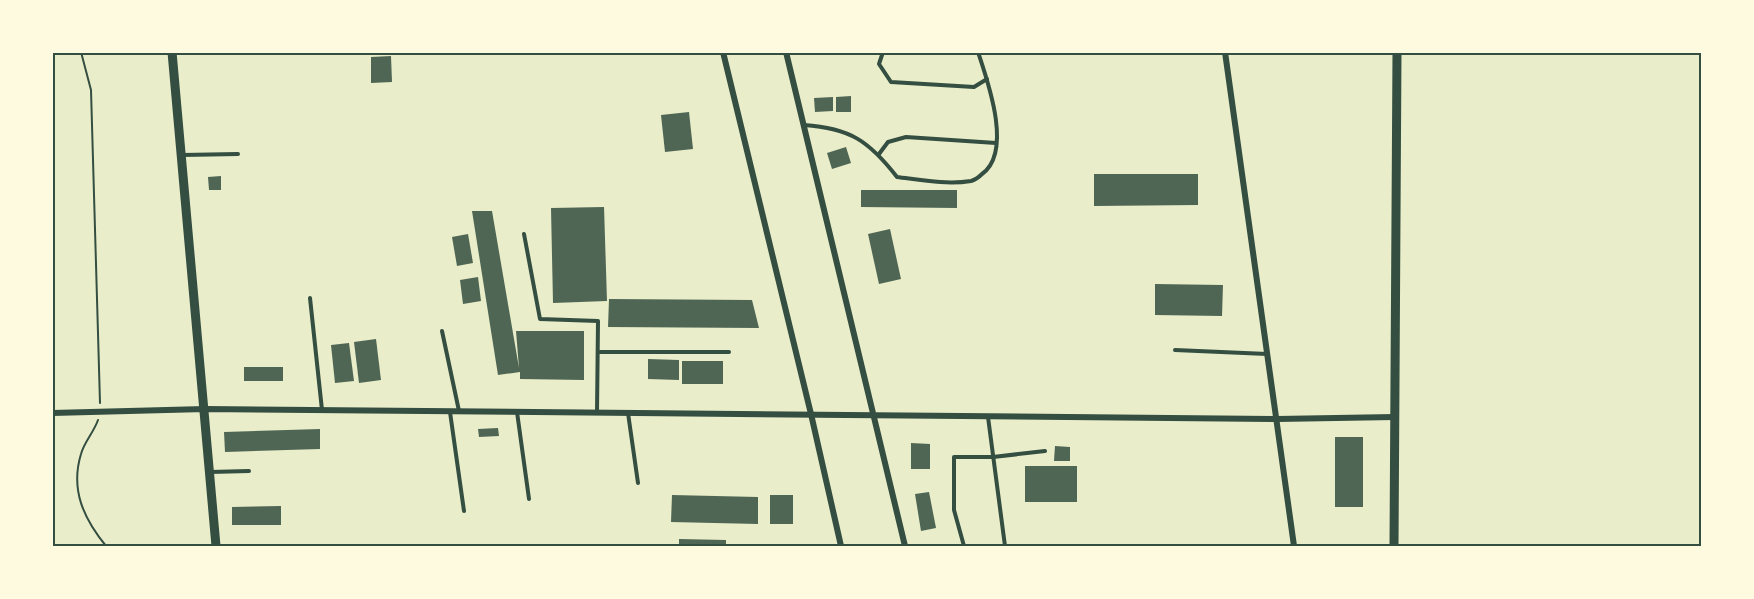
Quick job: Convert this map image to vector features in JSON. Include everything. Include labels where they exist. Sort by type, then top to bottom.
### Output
[{"type":"street","points":[[172,52],[216,546]]},
{"type":"street","points":[[723,52],[841,546]]},
{"type":"street","points":[[786,52],[905,546]]},
{"type":"street","points":[[1225,52],[1294,546]]},
{"type":"street","points":[[1394,546],[1397,52]]},
{"type":"street","points":[[52,413],[205,409],[1277,419],[1395,417]]},
{"type":"lane","points":[[883,52],[879,63],[891,82],[974,87],[987,79]]},
{"type":"lane","points":[[803,125],[827,126],[848,132],[879,154],[897,177],[936,182],[973,181],[990,168],[996,151],[993,100],[978,52]]},
{"type":"lane","points":[[879,154],[888,142],[906,137],[996,143]]},
{"type":"lane","points":[[182,155],[238,154]]},
{"type":"lane","points":[[524,234],[540,319],[598,321],[597,412]]},
{"type":"lane","points":[[310,298],[322,410]]},
{"type":"lane","points":[[442,331],[459,411]]},
{"type":"lane","points":[[1175,350],[1268,354]]},
{"type":"lane","points":[[598,351],[729,352]]},
{"type":"lane","points":[[450,411],[464,512]]},
{"type":"lane","points":[[517,411],[530,499]]},
{"type":"lane","points":[[628,412],[638,483]]},
{"type":"lane","points":[[988,417],[1005,546]]},
{"type":"lane","points":[[964,546],[954,510],[954,457],[993,457],[1046,451]]},
{"type":"lane","points":[[210,472],[249,471]]},
{"type":"path","points":[[81,52],[91,90],[101,412],[81,454],[78,478],[79,501],[95,533],[106,546]]},
{"type":"building","points":[[391,56],[392,82],[371,83],[371,57]]},
{"type":"building","points":[[851,96],[851,112],[836,112],[836,97]]},
{"type":"building","points":[[833,97],[833,111],[815,112],[814,98]]},
{"type":"building","points":[[689,112],[693,149],[665,152],[661,115]]},
{"type":"building","points":[[846,147],[851,163],[832,169],[827,153]]},
{"type":"building","points":[[1094,174],[1198,174],[1198,205],[1094,206]]},
{"type":"building","points":[[221,176],[221,190],[209,190],[208,177]]},
{"type":"building","points":[[861,190],[957,190],[957,208],[861,207]]},
{"type":"building","points":[[604,207],[607,301],[553,303],[551,208]]},
{"type":"building","points":[[472,211],[492,211],[519,368],[516,331],[584,331],[584,380],[520,379],[520,372],[498,375]]},
{"type":"building","points":[[890,229],[901,279],[879,284],[868,234]]},
{"type":"building","points":[[468,234],[473,263],[457,266],[452,237]]},
{"type":"building","points":[[478,277],[481,301],[463,304],[460,280]]},
{"type":"building","points":[[1155,284],[1223,285],[1222,316],[1155,315]]},
{"type":"building","points":[[609,299],[752,300],[759,328],[608,327]]},
{"type":"building","points":[[376,339],[381,380],[359,383],[354,342]]},
{"type":"building","points":[[349,343],[354,381],[335,383],[331,345]]},
{"type":"building","points":[[648,359],[679,360],[679,380],[648,379]]},
{"type":"building","points":[[682,361],[723,361],[723,384],[682,384]]},
{"type":"building","points":[[244,367],[283,367],[283,381],[244,381]]},
{"type":"building","points":[[498,428],[499,436],[479,437],[478,429]]},
{"type":"building","points":[[320,429],[320,449],[225,452],[224,432]]},
{"type":"building","points":[[1335,437],[1363,437],[1363,507],[1335,507]]},
{"type":"building","points":[[911,443],[930,444],[930,469],[911,469]]},
{"type":"building","points":[[1055,446],[1070,447],[1070,461],[1054,461]]},
{"type":"building","points":[[1025,466],[1077,466],[1077,502],[1025,502]]},
{"type":"building","points":[[929,492],[936,528],[921,531],[915,494]]},
{"type":"building","points":[[672,495],[758,497],[758,524],[671,522]]},
{"type":"building","points":[[770,495],[793,495],[793,524],[770,524]]},
{"type":"building","points":[[281,506],[281,525],[232,525],[232,507]]},
{"type":"building","points":[[679,539],[726,540],[726,546],[679,546]]}]
